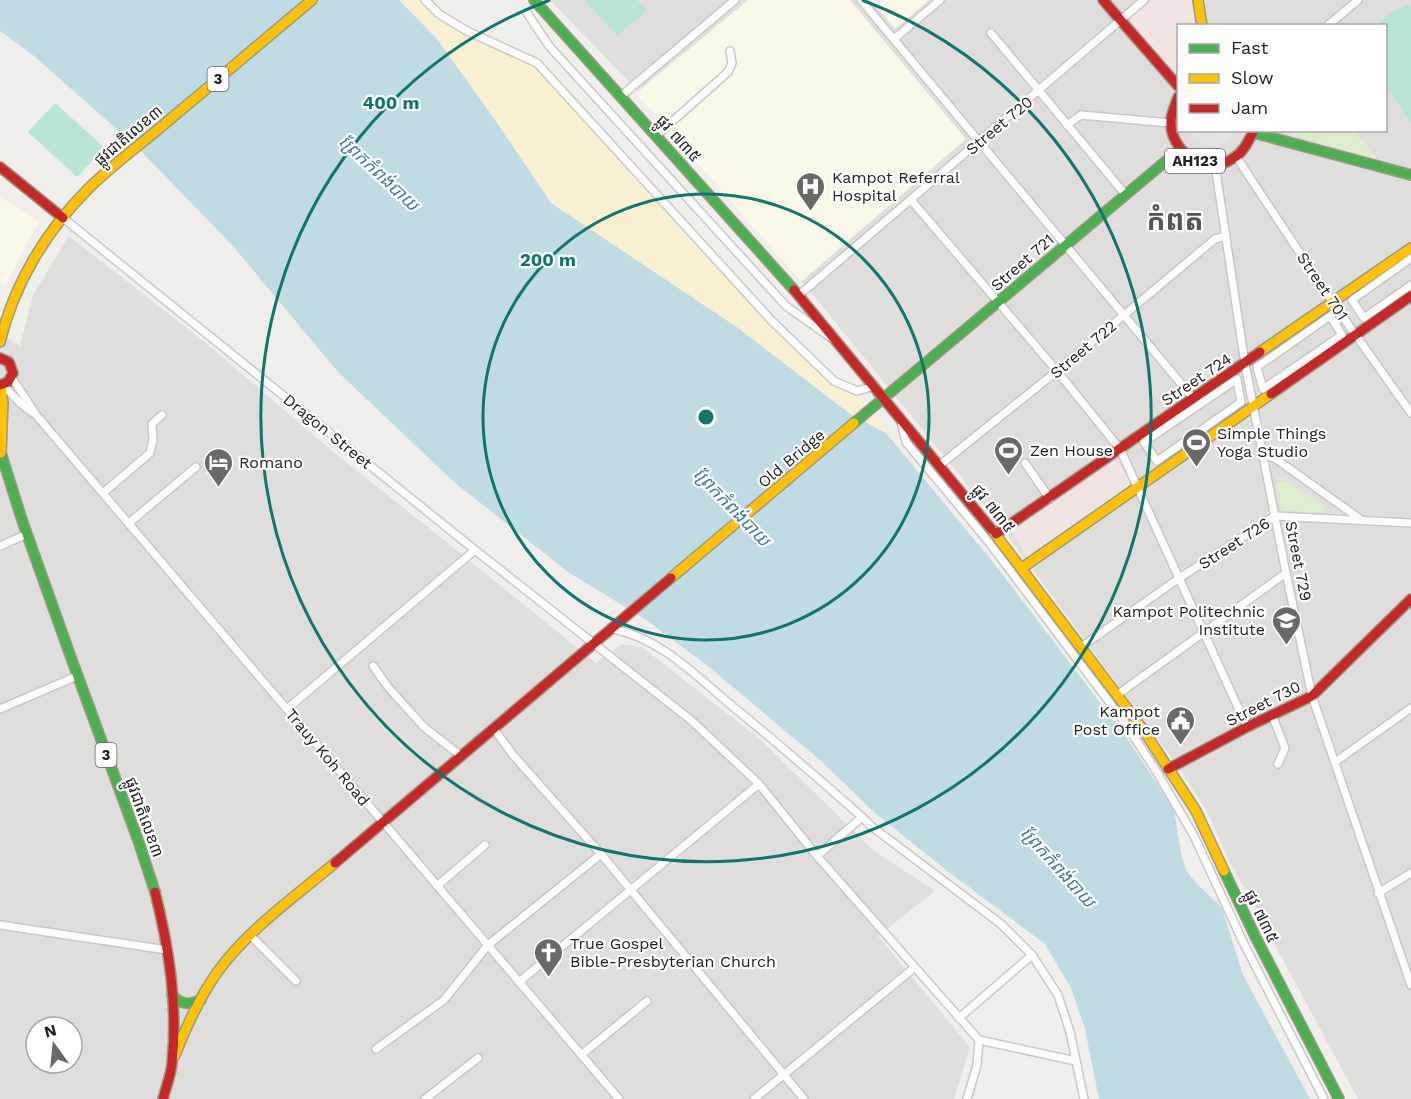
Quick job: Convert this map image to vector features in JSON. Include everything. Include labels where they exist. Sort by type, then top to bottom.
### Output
[{"type":"main road","name":"ផ្លូវជាតិលេខ៣","points":[[0,342],[4,325],[32,260],[48,236],[88,189],[312,0]]},
{"type":"main road","name":"ផ្លូវ ៧៣៥","points":[[534,0],[799,295],[996,534],[1117,695],[1168,769],[1206,830],[1255,936],[1340,1099]]},
{"type":"main road","points":[[1103,0],[1177,84]]},
{"type":"main road","points":[[1198,0],[1202,24]]},
{"type":"main road","points":[[1170,123],[1172,110],[1177,101]]},
{"type":"main road","name":"AH123","points":[[1170,123],[1172,136],[1179,150],[1199,163],[1215,165],[1237,158],[1249,145],[1254,132]]},
{"type":"main road","points":[[1254,132],[1411,175]]},
{"type":"main road","name":"Street 721","points":[[873,407],[1179,150]]},
{"type":"main road","points":[[0,167],[63,218]]},
{"type":"main road","name":"Street 724","points":[[996,534],[1050,499],[1411,248]]},
{"type":"main road","points":[[1022,568],[1411,296]]},
{"type":"main road","points":[[1,385],[12,378],[13,369],[4,360],[4,325]]},
{"type":"main road","name":"ផ្លូវជាតិលេខ៣","points":[[1,385],[3,403],[0,452],[76,676],[147,866],[159,909],[167,950],[174,1025],[171,1065],[163,1099]]},
{"type":"main road","name":"Old Bridge","points":[[171,1065],[201,1000],[224,963],[250,935],[873,407]]},
{"type":"main road","name":"Street 730","points":[[1168,769],[1312,696],[1411,598]]},
{"type":"main road","points":[[172,995],[178,1002],[185,1005],[201,1000]]},
{"type":"street","points":[[424,0],[439,14],[467,31],[537,63],[771,320],[834,381],[857,391],[875,386]]},
{"type":"street","points":[[621,96],[735,0]]},
{"type":"street","points":[[861,0],[1193,398]]},
{"type":"street","points":[[894,39],[940,0]]},
{"type":"street","name":"Street 720","points":[[799,295],[1144,0]]},
{"type":"street","points":[[1329,24],[1358,0]]},
{"type":"street","points":[[527,13],[549,46],[786,306],[840,344]]},
{"type":"street","points":[[991,33],[1125,194]]},
{"type":"street","points":[[657,135],[728,72],[732,63],[730,51]]},
{"type":"street","points":[[1067,125],[1081,115],[1170,123]]},
{"type":"street","name":"Street 701","points":[[1237,158],[1333,303],[1411,413]]},
{"type":"street","name":"Street 729","points":[[1215,165],[1245,364],[1312,696],[1411,985]]},
{"type":"street","points":[[911,200],[1057,371],[1120,449],[1247,727]]},
{"type":"street","name":"Dragon Street","points":[[63,218],[475,550],[692,721],[759,784],[817,856],[979,1040]]},
{"type":"street","name":"Street 722","points":[[940,465],[1215,239],[1226,236]]},
{"type":"street","points":[[1411,258],[1352,300],[1364,318],[1411,285]]},
{"type":"street","points":[[1330,316],[1342,335],[1263,389],[1257,367],[1330,316]]},
{"type":"street","points":[[12,378],[37,416]]},
{"type":"street","points":[[1237,379],[1241,402],[1157,461],[1144,442],[1237,379]]},
{"type":"street","points":[[1,385],[37,416]]},
{"type":"street","points":[[899,415],[906,442],[988,541],[1125,723],[1158,774],[1194,836],[1243,942],[1324,1099]]},
{"type":"street","name":"Trauy Koh Road","points":[[37,416],[619,1099]]},
{"type":"street","points":[[103,493],[150,453],[153,440],[152,424],[162,416]]},
{"type":"street","points":[[1264,454],[1276,459],[1359,519]]},
{"type":"street","points":[[1025,463],[1050,499]]},
{"type":"street","points":[[129,523],[196,466]]},
{"type":"street","name":"Street 726","points":[[1081,647],[1178,579],[1275,516],[1411,523]]},
{"type":"street","points":[[0,546],[27,534]]},
{"type":"street","points":[[287,709],[475,550]]},
{"type":"street","points":[[1117,695],[1286,573]]},
{"type":"street","points":[[616,627],[668,653],[792,755],[871,826],[1002,924],[1032,955],[1058,995],[1070,1032],[1084,1099]]},
{"type":"street","points":[[373,666],[388,687],[424,727],[461,756]]},
{"type":"street","points":[[0,709],[76,676]]},
{"type":"street","points":[[1335,762],[1411,708]]},
{"type":"street","points":[[1272,715],[1285,748],[1278,764]]},
{"type":"street","points":[[494,729],[527,772],[601,854],[804,1099]]},
{"type":"street","points":[[519,982],[759,784]]},
{"type":"street","points":[[817,856],[862,817]]},
{"type":"street","points":[[437,886],[485,845]]},
{"type":"street","points":[[376,1049],[444,1000],[488,945],[601,854]]},
{"type":"street","points":[[1378,893],[1411,873]]},
{"type":"street","points":[[0,925],[167,950]]},
{"type":"street","points":[[250,935],[296,981]]},
{"type":"street","points":[[959,1018],[1032,955]]},
{"type":"street","points":[[754,1099],[914,968]]},
{"type":"street","points":[[581,1055],[647,1001]]},
{"type":"street","points":[[967,1099],[977,1065],[979,1040],[1076,1061]]},
{"type":"street","points":[[425,1099],[478,1058]]},
{"type":"shaded area","points":[[550,0],[1411,0],[1411,1099],[1358,1099],[1228,858],[1208,813],[1182,772],[997,521],[809,290],[629,82]]},
{"type":"shaded area","name":"Kampot Referral Hospital","points":[[748,0],[850,0],[966,139],[801,282],[636,93]]},
{"type":"shaded area","points":[[871,0],[929,0],[895,29]]},
{"type":"shaded area","points":[[1153,0],[1192,0],[1195,24],[1177,24],[1177,77],[1128,20]]},
{"type":"shaded area","points":[[1188,132],[1233,132],[1222,144],[1207,147],[1192,139]]},
{"type":"shaded area","points":[[0,197],[39,221],[5,286],[0,283]]},
{"type":"shaded area","points":[[69,236],[202,340],[331,450],[596,663],[622,644],[642,647],[762,741],[873,850],[935,891],[878,936],[970,1047],[954,1099],[0,1099],[0,333],[20,346],[33,295]]},
{"type":"shaded area","points":[[1117,459],[1131,485],[1028,557],[1011,531]]},
{"type":"green space","points":[[585,0],[637,0],[646,10],[618,36]]},
{"type":"green space","points":[[1411,6],[1411,122],[1387,87],[1387,24],[1376,24],[1396,10]]},
{"type":"green space","points":[[55,103],[105,148],[77,177],[28,132]]},
{"type":"green space","points":[[1290,132],[1356,132],[1378,160],[1290,134]]},
{"type":"green space","points":[[1279,481],[1284,481],[1324,505],[1325,511],[1319,513],[1285,511],[1278,497]]},
{"type":"sand","points":[[399,0],[425,0],[439,14],[537,63],[771,320],[834,381],[857,391],[886,433],[850,414],[737,328],[551,203],[437,39]]},
{"type":"water","name":"ព្រែកកំពង់បាយ","points":[[0,0],[399,0],[437,39],[551,203],[738,328],[850,414],[886,433],[993,562],[1129,741],[1174,810],[1186,870],[1222,908],[1243,975],[1310,1099],[1099,1099],[1085,1029],[1071,988],[1045,944],[876,814],[821,761],[708,666],[645,619],[568,572],[454,482],[338,372],[233,246],[138,148],[34,56],[0,31]]},
{"type":"traffic: fast","points":[[534,0],[794,290]]},
{"type":"traffic: fast","points":[[1254,133],[1411,175]]},
{"type":"traffic: fast","points":[[854,423],[1179,150]]},
{"type":"traffic: fast","points":[[0,450],[22,520],[155,892]]},
{"type":"traffic: fast","points":[[1224,871],[1339,1099]]},
{"type":"traffic: fast","points":[[172,995],[185,1003],[201,1000]]},
{"type":"traffic: slow","points":[[0,342],[6,320],[23,279],[45,241],[73,205],[109,170],[312,0]]},
{"type":"traffic: slow","points":[[1198,0],[1202,24]]},
{"type":"traffic: slow","points":[[1260,352],[1411,248]]},
{"type":"traffic: slow","points":[[1,385],[3,403],[1,453]]},
{"type":"traffic: slow","points":[[1022,568],[1271,394]]},
{"type":"traffic: slow","points":[[671,578],[854,423]]},
{"type":"traffic: slow","points":[[992,530],[1142,728],[1196,811],[1224,871]]},
{"type":"traffic: slow","points":[[175,1055],[197,1006],[225,962],[264,922],[335,863]]},
{"type":"traffic: jam","points":[[1103,0],[1177,85]]},
{"type":"traffic: jam","points":[[1177,100],[1171,119],[1175,141],[1190,157],[1200,162],[1211,165],[1222,164],[1232,159],[1243,150],[1253,132]]},
{"type":"traffic: jam","points":[[0,167],[63,218]]},
{"type":"traffic: jam","points":[[794,290],[992,530]]},
{"type":"traffic: jam","points":[[1271,394],[1411,296]]},
{"type":"traffic: jam","points":[[996,534],[1260,352]]},
{"type":"traffic: jam","points":[[0,358],[9,362],[13,373],[8,382],[0,385]]},
{"type":"traffic: jam","points":[[335,863],[671,578]]},
{"type":"traffic: jam","points":[[1168,769],[1312,696],[1411,599]]},
{"type":"traffic: jam","points":[[155,892],[168,955],[174,1020],[170,1076],[163,1099]]},
{"type":"place","name":"Kampot Referral Hospital","points":[[811,212]]},
{"type":"place","name":"Simple Things Yoga Studio","points":[[1196,468]]},
{"type":"place","name":"Zen House","points":[[1009,476]]},
{"type":"place","name":"Romano","points":[[218,488]]},
{"type":"place","name":"Kampot Politechnic Institute","points":[[1286,646]]},
{"type":"place","name":"Kampot Post Office","points":[[1181,746]]},
{"type":"place","name":"True Gospel Bible-Presbyterian Church","points":[[549,978]]},
{"type":"district","name":"កំពត","points":[[1175,220]]}]
